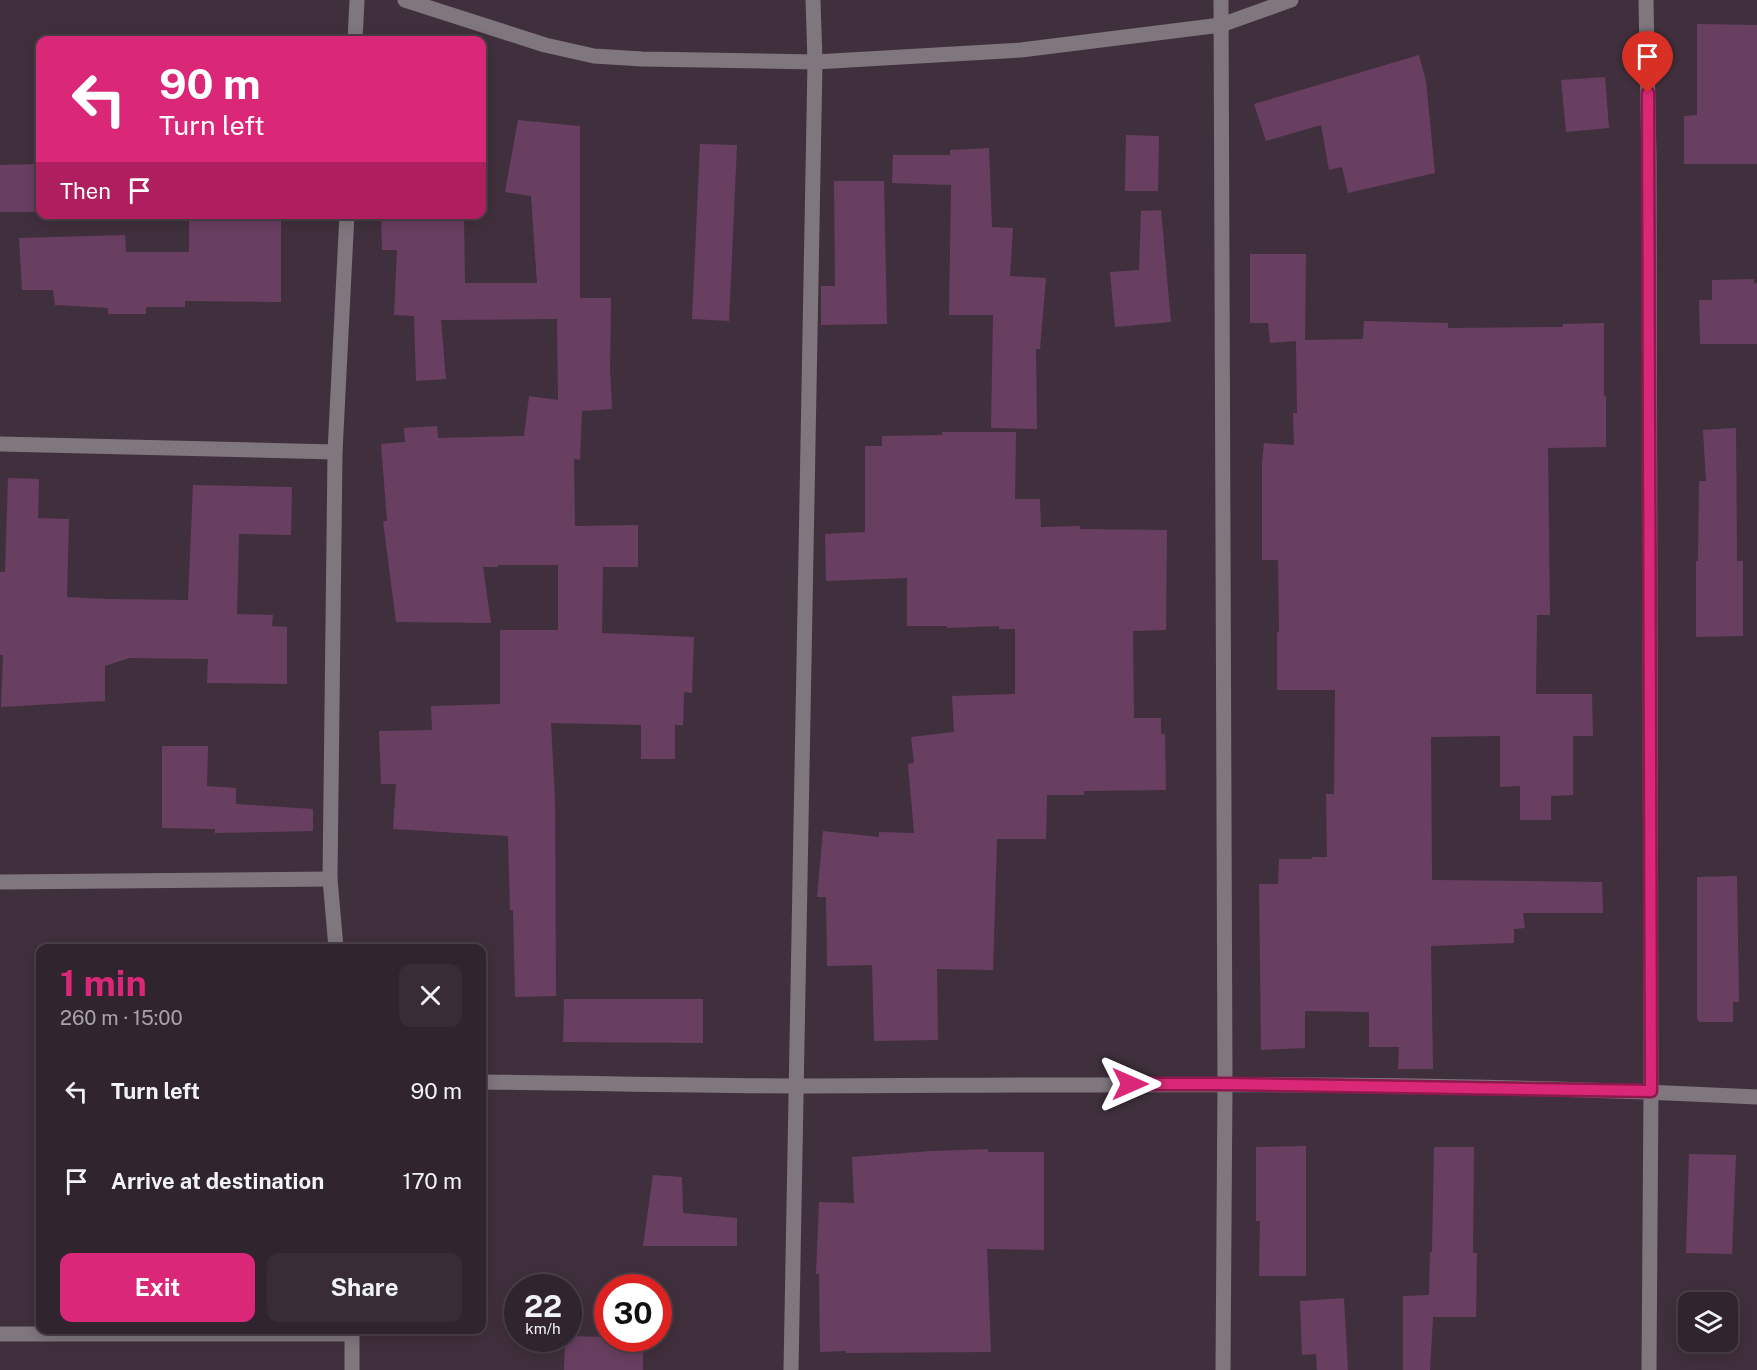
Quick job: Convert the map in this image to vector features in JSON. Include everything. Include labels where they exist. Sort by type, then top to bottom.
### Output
[{"type":"street","points":[[355,36],[357,0]]},
{"type":"street","points":[[405,0],[545,45],[594,56],[815,62],[1021,50],[1221,25],[1291,0]]},
{"type":"street","points":[[791,1370],[815,62],[813,0]]},
{"type":"street","points":[[1221,0],[1225,1084],[1223,1370]]},
{"type":"street","points":[[1646,0],[1649,162],[1651,1091],[1649,1370]]},
{"type":"street","points":[[336,944],[330,879],[336,452],[347,219]]},
{"type":"street","points":[[0,444],[336,452]]},
{"type":"street","points":[[0,882],[330,879]]},
{"type":"street","points":[[486,1082],[797,1086],[1225,1084],[1651,1091],[1757,1097]]},
{"type":"street","points":[[0,1334],[36,1334]]},
{"type":"street","points":[[352,1334],[352,1370]]},
{"type":"building","points":[[1697,24],[1757,25],[1757,164],[1684,164],[1684,116],[1697,115]]},
{"type":"building","points":[[1419,55],[1426,81],[1435,173],[1348,193],[1342,167],[1329,170],[1321,125],[1266,141],[1254,104]]},
{"type":"building","points":[[1605,77],[1609,128],[1566,132],[1561,80]]},
{"type":"building","points":[[518,120],[580,126],[580,298],[611,298],[612,409],[582,411],[580,460],[574,459],[575,526],[638,525],[638,567],[603,567],[602,633],[694,637],[692,693],[684,692],[683,725],[675,725],[675,759],[641,759],[641,725],[551,723],[555,800],[556,996],[515,997],[508,836],[393,829],[396,784],[381,784],[379,731],[432,730],[431,706],[500,704],[500,630],[558,630],[558,565],[483,567],[491,623],[396,622],[383,521],[387,521],[381,444],[405,442],[404,428],[437,426],[438,438],[524,436],[529,396],[558,400],[557,319],[441,320],[446,379],[416,381],[414,316],[394,315],[397,250],[382,250],[381,219],[464,219],[465,283],[537,283],[531,196],[505,192]]},
{"type":"building","points":[[1126,135],[1159,136],[1158,191],[1125,191]]},
{"type":"building","points":[[700,144],[737,145],[729,321],[692,319]]},
{"type":"building","points":[[989,148],[992,227],[1013,228],[1010,276],[1046,278],[1040,349],[1036,349],[1037,429],[991,428],[993,315],[949,315],[951,185],[892,183],[893,155],[950,155],[950,150]]},
{"type":"building","points":[[36,164],[36,212],[0,212],[0,165]]},
{"type":"building","points":[[834,181],[884,181],[887,324],[821,325],[821,286],[835,286]]},
{"type":"building","points":[[1161,210],[1171,322],[1115,327],[1110,272],[1139,270],[1141,211]]},
{"type":"building","points":[[189,219],[281,219],[281,302],[185,301],[185,307],[146,307],[146,314],[108,314],[108,308],[55,305],[53,290],[22,290],[19,238],[125,235],[126,252],[189,252]]},
{"type":"building","points":[[1250,254],[1306,254],[1305,340],[1363,339],[1364,321],[1448,323],[1448,328],[1563,327],[1563,324],[1604,323],[1606,447],[1548,448],[1550,615],[1537,615],[1536,694],[1592,694],[1593,736],[1573,736],[1573,795],[1551,796],[1551,820],[1520,820],[1520,786],[1500,787],[1500,736],[1431,737],[1432,880],[1602,882],[1603,913],[1523,913],[1525,928],[1514,929],[1514,943],[1431,946],[1433,1069],[1398,1069],[1399,1047],[1369,1047],[1369,1012],[1305,1011],[1305,1048],[1261,1050],[1259,884],[1278,884],[1279,859],[1327,857],[1326,794],[1334,794],[1335,690],[1277,690],[1278,560],[1262,560],[1262,462],[1264,443],[1294,445],[1293,413],[1297,413],[1296,341],[1270,343],[1268,323],[1250,323]]},
{"type":"building","points":[[1754,279],[1754,283],[1757,283],[1757,344],[1700,344],[1699,300],[1712,300],[1712,280]]},
{"type":"building","points":[[1736,428],[1737,561],[1743,561],[1743,636],[1696,637],[1699,481],[1706,481],[1703,430]]},
{"type":"building","points":[[942,432],[1016,432],[1015,499],[1040,499],[1041,527],[1080,526],[1080,529],[1167,530],[1166,630],[1133,631],[1134,718],[1161,718],[1161,734],[1165,734],[1166,790],[1084,791],[1084,795],[1047,795],[1046,839],[997,839],[993,970],[937,969],[938,1040],[874,1041],[872,965],[827,966],[826,897],[817,897],[823,831],[879,837],[879,832],[914,833],[908,764],[914,763],[911,737],[954,732],[952,696],[1015,694],[1015,629],[999,629],[999,626],[947,628],[947,626],[907,626],[907,578],[826,581],[825,534],[865,532],[865,446],[882,446],[882,436],[942,435]]},
{"type":"building","points":[[8,478],[39,479],[38,518],[69,519],[67,597],[107,599],[188,600],[193,485],[292,487],[291,535],[239,534],[237,614],[273,615],[272,626],[287,627],[287,684],[207,683],[208,659],[129,658],[105,666],[105,701],[1,707],[3,655],[0,655],[0,572],[5,572]]},
{"type":"building","points":[[162,746],[208,746],[207,786],[236,788],[236,804],[313,809],[313,831],[215,833],[215,829],[162,828]]},
{"type":"building","points":[[1737,876],[1739,1002],[1733,1002],[1733,1022],[1699,1022],[1697,1020],[1697,877]]},
{"type":"building","points":[[564,999],[703,999],[703,1043],[563,1042]]},
{"type":"building","points":[[1306,1146],[1306,1276],[1259,1276],[1260,1221],[1256,1221],[1256,1147]]},
{"type":"building","points":[[1434,1147],[1474,1147],[1473,1253],[1477,1253],[1476,1317],[1433,1317],[1430,1370],[1403,1370],[1403,1296],[1429,1295]]},
{"type":"building","points":[[988,1149],[988,1152],[1044,1152],[1044,1250],[987,1249],[991,1352],[820,1352],[819,1274],[816,1274],[819,1202],[854,1203],[852,1157]]},
{"type":"building","points":[[1689,1154],[1736,1155],[1732,1254],[1686,1253]]},
{"type":"building","points":[[653,1175],[682,1177],[683,1213],[737,1218],[737,1246],[643,1246]]},
{"type":"building","points":[[1344,1298],[1348,1370],[1317,1370],[1316,1354],[1302,1355],[1300,1301]]},
{"type":"building","points":[[582,1336],[594,1337],[594,1352],[643,1352],[643,1370],[564,1370],[565,1352],[582,1352]]},
{"type":"route","points":[[1130,1084],[1651,1091],[1648,93]]}]
